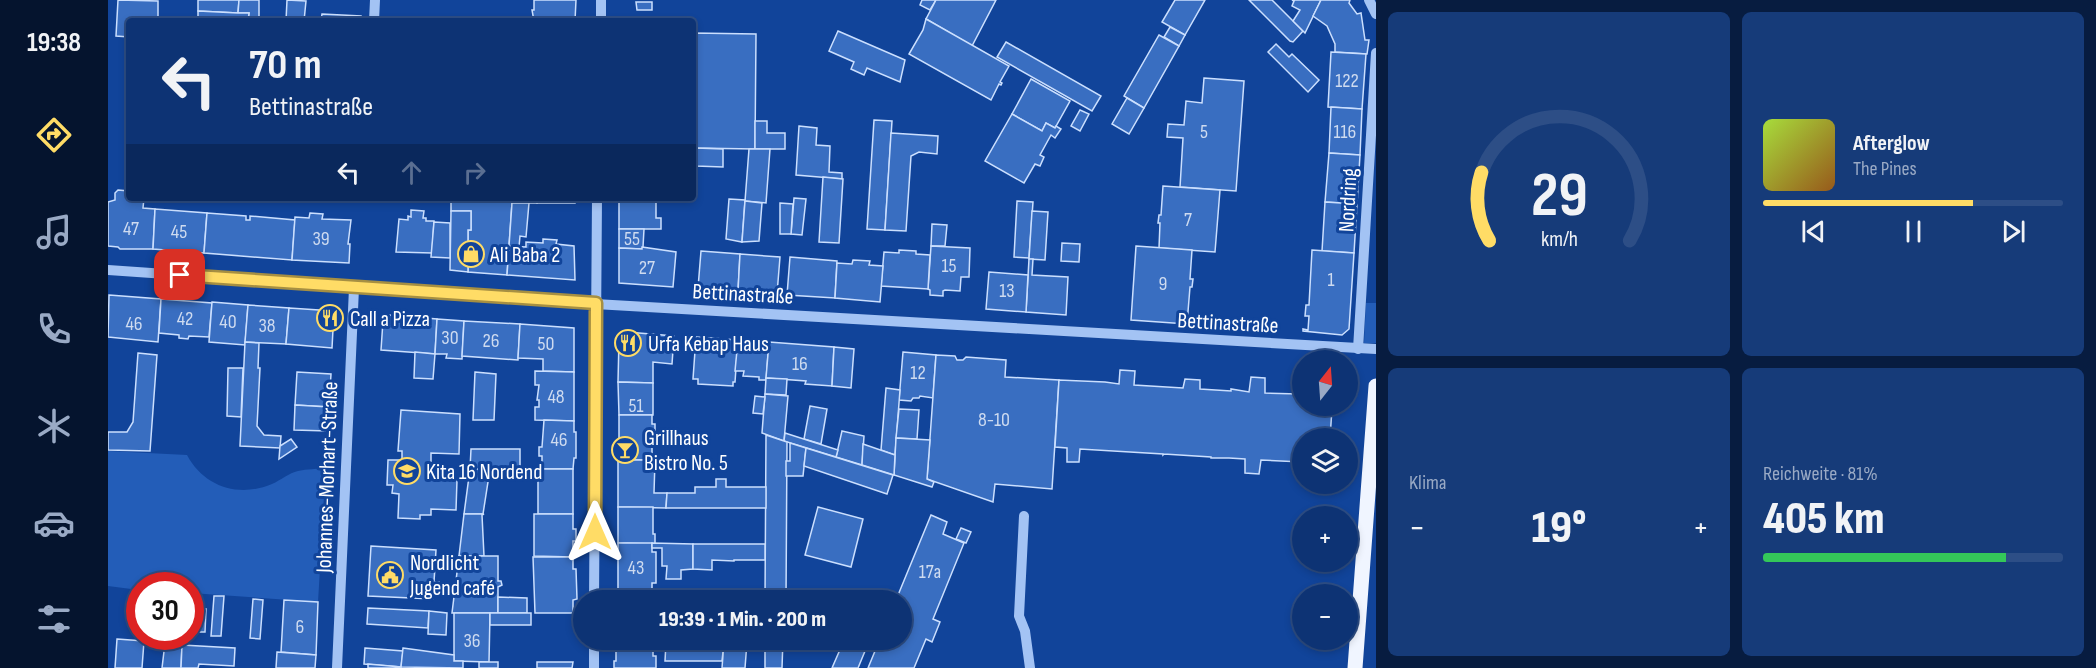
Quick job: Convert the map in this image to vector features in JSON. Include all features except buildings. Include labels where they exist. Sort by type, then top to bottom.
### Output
[{"type":"main road","points":[[1355,668],[1376,386]]},
{"type":"street","points":[[374,18],[375,0]]},
{"type":"street","points":[[601,0],[601,18]]},
{"type":"street","points":[[1369,0],[1376,14]]},
{"type":"street","name":"Nordring","points":[[1358,349],[1376,53]]},
{"type":"street","points":[[594,590],[597,201]]},
{"type":"street","name":"Bettinastraße","points":[[108,270],[354,288],[1376,349]]},
{"type":"street","name":"Johannes-Morhart-Straße","points":[[337,668],[354,288]]},
{"type":"street","points":[[1024,516],[1019,616],[1025,631],[1030,668]]},
{"type":"street","points":[[594,650],[594,668]]},
{"type":"shaded area","points":[[1366,303],[1376,303],[1376,343],[1364,343]]},
{"type":"shaded area","points":[[108,451],[187,455],[194,466],[213,482],[224,487],[247,490],[272,484],[295,472],[326,468],[318,602],[204,594],[204,572],[126,572],[126,588],[108,586]]},
{"type":"place","name":"Ali Baba 2","points":[[471,254]]},
{"type":"place","name":"Call a Pizza","points":[[330,318]]},
{"type":"place","name":"Urfa Kebap Haus","points":[[628,343]]},
{"type":"place","name":"Grillhaus Bistro No. 5","points":[[625,450]]},
{"type":"place","name":"Kita 16 Nordend","points":[[407,471]]},
{"type":"place","name":"Nordlicht Jugend café","points":[[390,575]]},
{"type":"route","points":[[180,275],[596,303],[595,532]]}]
